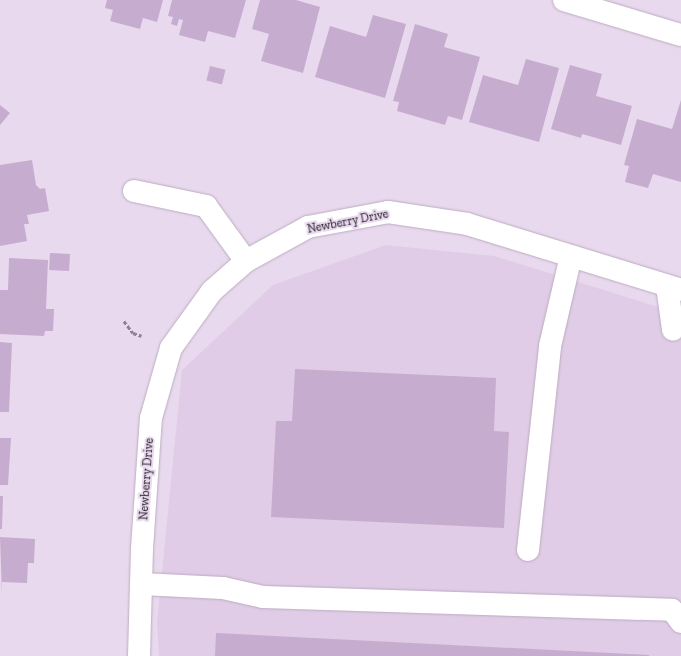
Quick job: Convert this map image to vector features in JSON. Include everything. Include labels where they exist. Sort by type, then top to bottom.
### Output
[{"type":"main road","points":[[564,0],[681,35]]},
{"type":"main road","points":[[134,191],[206,206],[246,261]]},
{"type":"main road","name":"Newberry Drive","points":[[138,656],[151,418],[170,348],[212,291],[246,261],[308,227],[388,212],[466,224],[674,288]]},
{"type":"main road","points":[[528,550],[550,346],[571,256]]},
{"type":"main road","points":[[673,330],[674,288]]},
{"type":"main road","points":[[141,584],[223,588],[263,597],[672,610],[681,622]]},
{"type":"path","points":[[124,322],[133,333],[142,336]]},
{"type":"shaded area","points":[[386,245],[494,256],[681,314],[681,656],[159,656],[157,623],[182,370],[273,285]]},
{"type":"building","points":[[107,0],[163,0],[157,22],[143,18],[140,29],[110,21],[113,10],[105,8]]},
{"type":"building","points":[[172,0],[246,0],[235,38],[208,31],[205,42],[179,35],[183,20],[179,19],[177,26],[171,24],[173,17],[168,16]]},
{"type":"building","points":[[260,0],[296,0],[320,7],[303,73],[261,61],[269,34],[252,29]]},
{"type":"building","points":[[373,15],[406,24],[385,98],[315,77],[330,26],[366,37]]},
{"type":"building","points":[[415,24],[448,34],[444,47],[480,57],[462,120],[448,116],[445,125],[397,111],[399,102],[393,101]]},
{"type":"building","points":[[526,59],[559,68],[539,142],[469,122],[483,75],[518,85]]},
{"type":"building","points":[[570,65],[602,74],[596,96],[632,106],[621,145],[582,134],[581,138],[551,129]]},
{"type":"building","points":[[210,66],[226,70],[222,84],[206,81]]},
{"type":"building","points":[[681,100],[681,182],[653,174],[648,188],[625,182],[629,166],[624,165],[637,119],[672,129]]},
{"type":"building","points":[[0,105],[10,113],[0,125]]},
{"type":"building","points":[[32,160],[36,185],[40,189],[45,188],[49,211],[27,215],[29,224],[24,224],[27,241],[0,246],[0,165]]},
{"type":"building","points":[[50,253],[70,254],[69,271],[49,270]]},
{"type":"building","points":[[9,258],[48,260],[46,309],[54,309],[53,331],[45,331],[44,336],[0,334],[0,290],[8,290]]},
{"type":"building","points":[[0,342],[12,343],[9,412],[0,412]]},
{"type":"building","points":[[295,369],[496,378],[494,431],[509,432],[504,528],[271,517],[276,421],[292,421]]},
{"type":"building","points":[[0,438],[11,438],[8,485],[0,485]]},
{"type":"building","points":[[0,496],[3,496],[2,529],[0,529]]},
{"type":"building","points":[[0,537],[35,539],[34,563],[28,563],[27,583],[2,582],[2,595]]},
{"type":"building","points":[[216,633],[649,655],[649,656],[215,656]]}]
